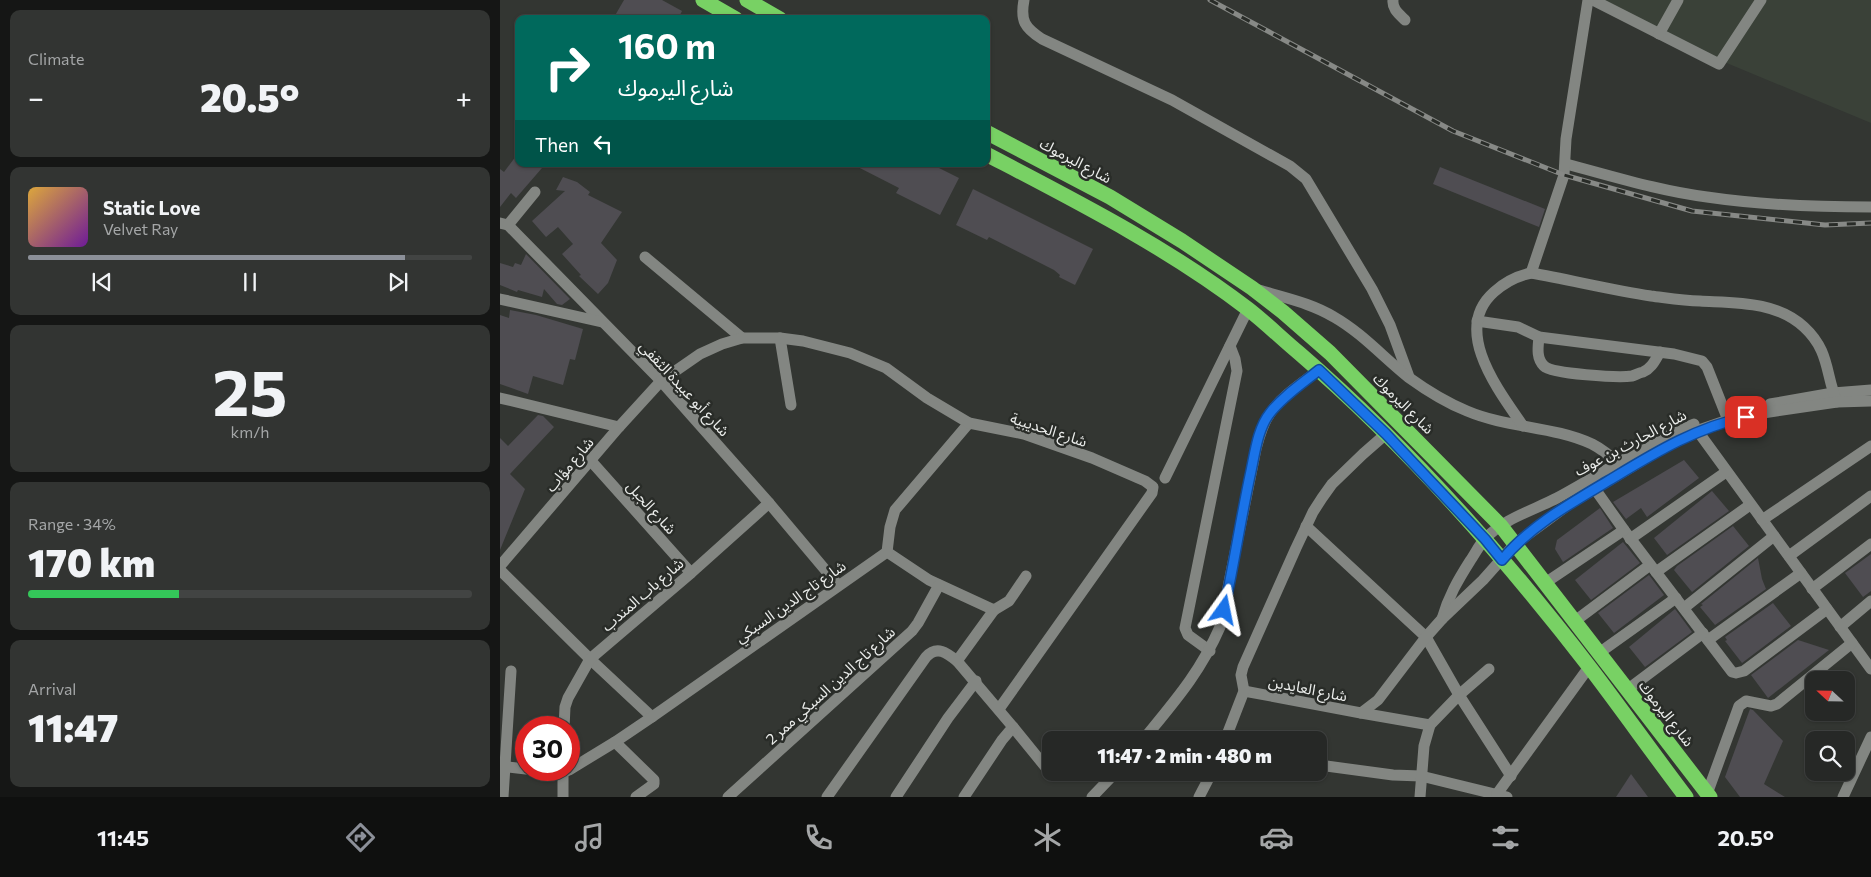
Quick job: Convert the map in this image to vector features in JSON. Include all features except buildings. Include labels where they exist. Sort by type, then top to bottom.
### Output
[{"type":"highway","points":[[703,0],[729,15]]},
{"type":"highway","points":[[752,8],[770,15]]},
{"type":"highway","name":"شارع اليرموك","points":[[990,134],[1150,220],[1252,288],[1284,312],[1336,359],[1501,526],[1708,795]]},
{"type":"highway","points":[[990,156],[1081,204],[1166,253],[1248,309],[1319,370],[1386,434],[1589,667],[1686,797]]},
{"type":"highway","points":[[1269,327],[1284,312]]},
{"type":"street","points":[[1024,0],[1022,10],[1024,21],[1029,30],[1042,39],[1172,100],[1290,166],[1306,179],[1372,289],[1390,325],[1409,377]]},
{"type":"street","points":[[1393,0],[1392,4],[1397,13],[1405,20]]},
{"type":"street","points":[[1532,273],[1558,196],[1566,164],[1566,139],[1588,0]]},
{"type":"street","points":[[1593,0],[1719,64],[1761,0]]},
{"type":"street","points":[[1659,34],[1678,0]]},
{"type":"street","points":[[1566,164],[1642,184],[1707,197],[1815,206],[1871,207]]},
{"type":"street","points":[[504,224],[535,192]]},
{"type":"street","name":"شارع أبو عبيدة الثقفي","points":[[504,224],[661,381],[769,502],[838,585]]},
{"type":"street","points":[[645,257],[742,338]]},
{"type":"street","points":[[1523,426],[1488,372],[1477,337],[1477,321],[1480,308],[1497,290],[1520,276],[1532,273],[1658,297],[1742,302],[1775,310],[1790,316],[1805,328],[1817,342],[1825,356],[1835,398]]},
{"type":"street","points":[[1252,288],[1306,304],[1336,318],[1358,333],[1409,377],[1469,412],[1592,444],[1622,467]]},
{"type":"street","points":[[500,299],[602,322]]},
{"type":"street","points":[[1165,478],[1248,309]]},
{"type":"street","points":[[1477,321],[1518,327],[1539,336],[1660,352],[1702,361],[1707,367],[1727,417]]},
{"type":"street","points":[[1539,336],[1538,354],[1543,365],[1547,368],[1567,373],[1631,376],[1645,371],[1652,366],[1660,352]]},
{"type":"street","name":"شارع الحديبية","points":[[661,381],[700,354],[722,344],[742,338],[780,338],[826,345],[886,368],[927,398],[969,423],[1024,434],[1092,458],[1145,481],[1153,487],[1152,493],[999,709]]},
{"type":"street","points":[[780,338],[791,405]]},
{"type":"street","points":[[1210,651],[1188,636],[1186,628],[1237,371],[1236,359],[1230,346]]},
{"type":"street","points":[[1151,731],[1172,706],[1210,651],[1220,627],[1248,487],[1262,428],[1270,413],[1319,370]]},
{"type":"street","name":"شارع مؤاب","points":[[500,568],[619,427],[661,381]]},
{"type":"street","name":"شارع الحارث بن عوف","points":[[1481,544],[1501,526],[1660,450],[1694,428],[1770,404],[1835,398],[1871,390]]},
{"type":"street","name":"شارع الحارث بن عوف","points":[[1835,398],[1871,401]]},
{"type":"street","points":[[502,402],[619,427]]},
{"type":"street","points":[[969,423],[895,510],[890,527],[887,552],[917,573],[939,585],[994,610]]},
{"type":"street","points":[[1694,428],[1790,556],[1871,669]]},
{"type":"street","points":[[1228,731],[1244,691],[1241,675],[1243,666],[1306,526],[1332,484],[1362,454],[1386,434]]},
{"type":"street","points":[[1762,520],[1871,446]]},
{"type":"street","name":"شارع الجبل","points":[[591,461],[691,573]]},
{"type":"street","name":"شارع الحارث بن عوف","points":[[1498,564],[1515,544],[1622,467]]},
{"type":"street","points":[[1545,583],[1726,472]]},
{"type":"street","points":[[1595,488],[1627,534],[1732,672],[1739,674],[1827,609]]},
{"type":"street","points":[[1790,556],[1871,496]]},
{"type":"street","name":"شارع باب المندب","points":[[565,716],[568,698],[590,659],[691,573],[769,502]]},
{"type":"street","points":[[1575,621],[1750,505]]},
{"type":"street","points":[[1306,526],[1426,637],[1458,695],[1511,776]]},
{"type":"street","points":[[1684,608],[1774,536]]},
{"type":"street","name":"شارع العايدين","points":[[1442,619],[1450,594],[1481,544]]},
{"type":"street","points":[[1812,589],[1871,544]]},
{"type":"street","name":"شارع تاج الدين السبكي","points":[[580,763],[652,717],[887,552]]},
{"type":"street","name":"شارع العايدين","points":[[1244,691],[1361,714],[1378,700],[1442,619],[1498,564]]},
{"type":"street","points":[[500,568],[590,659],[652,717]]},
{"type":"street","points":[[1627,690],[1801,573]]},
{"type":"street","points":[[957,661],[994,610],[1014,595],[1026,576]]},
{"type":"street","name":"شارع تاج الدين السبكي ممر 2","points":[[728,797],[912,631],[918,624],[939,585]]},
{"type":"street","points":[[1599,653],[1676,598]]},
{"type":"street","points":[[1840,627],[1871,601]]},
{"type":"street","points":[[1708,795],[1742,702],[1746,701],[1770,706],[1777,704],[1852,643]]},
{"type":"street","points":[[827,797],[931,652],[938,650],[957,661],[1042,763]]},
{"type":"street","points":[[1327,766],[1393,775],[1421,776],[1476,794],[1502,796],[1511,776],[1589,667]]},
{"type":"street","points":[[1420,797],[1424,746],[1430,725],[1458,695],[1489,669]]},
{"type":"street","points":[[503,797],[502,766],[511,671]]},
{"type":"street","points":[[896,797],[948,718],[976,682]]},
{"type":"street","points":[[1361,714],[1430,725]]},
{"type":"street","points":[[964,797],[1013,727]]},
{"type":"street","points":[[1843,797],[1871,737]]},
{"type":"street","points":[[615,742],[654,780],[654,784],[636,797]]},
{"type":"street","points":[[502,766],[515,768]]},
{"type":"street","points":[[563,797],[565,781]]},
{"type":"street","points":[[1092,797],[1107,781]]},
{"type":"street","points":[[1199,797],[1207,781]]},
{"type":"shaded area","points":[[1599,0],[1871,0],[1871,123],[1705,54]]},
{"type":"railway","points":[[1210,0],[1453,131],[1564,175],[1692,211],[1825,225],[1871,223]]},
{"type":"route","points":[[1224,610],[1249,480],[1262,428],[1270,413],[1319,370],[1386,434],[1485,539],[1502,560],[1515,544],[1568,505],[1660,450],[1696,431],[1728,420],[1746,417]]}]
